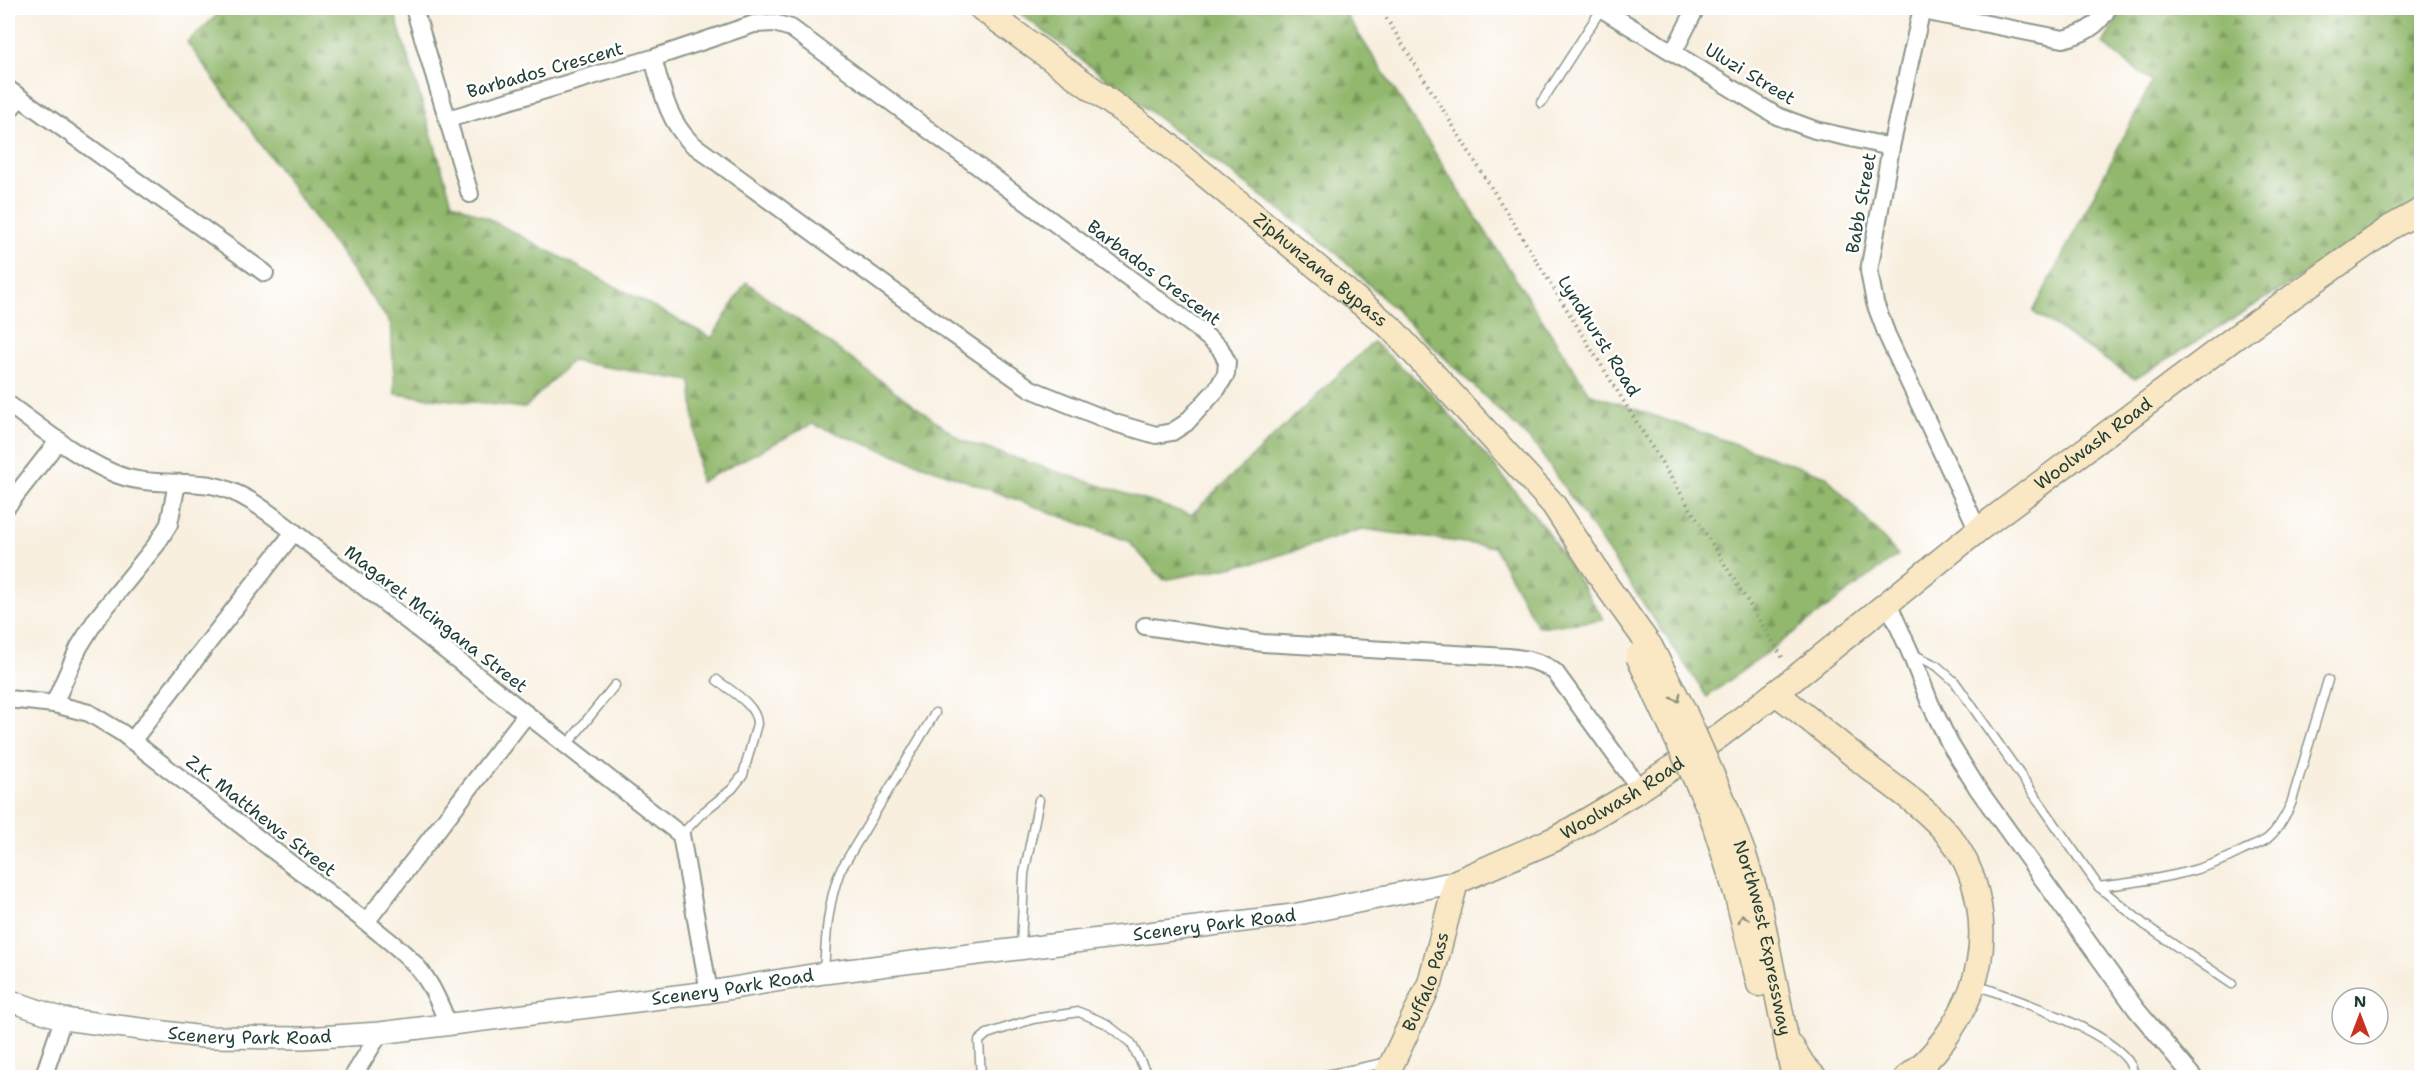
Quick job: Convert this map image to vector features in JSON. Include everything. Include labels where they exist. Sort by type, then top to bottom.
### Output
[{"type":"main road","name":"Ziphunzana Bypass","points":[[981,8],[1164,141],[1390,327],[1553,504],[1606,585],[1644,650],[1716,803]]},
{"type":"main road","name":"Woolwash Road","points":[[1456,882],[1557,838],[1640,789],[1718,737],[1795,678],[1978,530],[2237,336],[2391,227],[2421,210]]},
{"type":"main road","points":[[1776,693],[1912,801],[1943,829],[1962,857],[1980,907],[1981,941],[1973,984],[1953,1026],[1934,1052],[1909,1077]]},
{"type":"main road","name":"Northwest Expressway","points":[[1716,803],[1744,855],[1759,904],[1794,1077]]},
{"type":"main road","name":"Northwest Expressway","points":[[1716,803],[1754,960],[1778,1077]]},
{"type":"main road","name":"Buffalo Pass","points":[[1389,1070],[1430,983],[1456,882]]},
{"type":"main road","points":[[1783,1022],[1792,1047],[1803,1065],[1815,1077]]},
{"type":"street","points":[[414,8],[470,194]]},
{"type":"street","name":"Uluzi Street","points":[[1601,8],[1777,116],[1815,130],[1891,147]]},
{"type":"street","points":[[1674,51],[1696,8]]},
{"type":"street","points":[[1922,9],[2063,39],[2086,33],[2104,16],[2108,8]]},
{"type":"street","name":"Babb Street","points":[[1922,9],[1891,147],[1869,270],[1875,303],[1887,335],[1978,530]]},
{"type":"street","name":"Barbados Crescent","points":[[448,119],[653,58],[754,24],[774,23],[791,28],[1198,329],[1220,348],[1227,362],[1226,374],[1217,389],[1186,423],[1172,432],[1156,435],[1115,423],[1031,388],[945,329],[691,143],[678,130],[672,118],[653,58]]},
{"type":"street","points":[[8,112],[13,93],[266,273]]},
{"type":"street","name":"Magaret Mcingana Street","points":[[8,404],[59,440],[112,472],[153,483],[212,485],[248,498],[681,835]]},
{"type":"street","points":[[8,505],[59,440]]},
{"type":"street","points":[[54,704],[79,647],[97,618],[156,545],[169,524],[177,483]]},
{"type":"street","points":[[132,741],[294,532]]},
{"type":"street","points":[[1888,603],[1940,723],[1978,789],[2136,1009],[2194,1077]]},
{"type":"street","points":[[1145,626],[1263,643],[1508,657],[1546,665],[1555,672],[1640,789]]},
{"type":"street","name":"Z.K. Matthews Street","points":[[8,701],[54,704],[89,713],[132,741],[366,922],[422,972],[448,1024]]},
{"type":"street","points":[[366,922],[526,715]]},
{"type":"street","points":[[681,835],[709,992]]},
{"type":"street","name":"Scenery Park Road","points":[[8,1000],[63,1019],[203,1037],[303,1038],[380,1033],[709,992],[824,973],[1293,915],[1456,882]]},
{"type":"street","points":[[43,1077],[63,1019]]},
{"type":"street","points":[[352,1077],[380,1033]]},
{"type":"lane","points":[[1541,103],[1601,8]]},
{"type":"lane","points":[[1910,652],[1937,666],[1955,682],[2099,887],[2145,925],[2232,984]]},
{"type":"lane","points":[[681,835],[701,814],[732,789],[743,775],[758,724],[753,709],[717,680]]},
{"type":"lane","points":[[2099,887],[2175,876],[2202,869],[2226,860],[2267,838],[2281,823],[2291,804],[2328,680]]},
{"type":"lane","points":[[566,746],[615,685]]},
{"type":"lane","points":[[824,973],[830,897],[840,871],[935,713]]},
{"type":"lane","points":[[1021,949],[1024,874],[1039,800]]},
{"type":"lane","points":[[1973,984],[2074,1023],[2110,1043],[2129,1059],[2134,1068],[2134,1077]]},
{"type":"lane","points":[[981,1077],[979,1041],[987,1034],[1033,1020],[1079,1012],[1106,1023],[1131,1043],[1149,1077]]},
{"type":"lane","points":[[1312,1077],[1389,1070]]},
{"type":"path","name":"Lyndhurst Road","points":[[1380,8],[1795,678]]},
{"type":"green space","points":[[225,8],[393,8],[452,202],[489,219],[712,338],[746,282],[963,441],[1191,515],[1373,342],[1429,391],[1487,457],[1544,527],[1604,620],[1538,627],[1494,547],[1363,529],[1261,561],[1164,580],[1128,541],[812,424],[700,482],[691,381],[571,361],[525,408],[395,394],[391,324],[187,42]]},
{"type":"green space","points":[[1013,8],[1342,8],[1589,393],[1826,476],[1898,555],[1707,697],[1536,446],[1333,250]]},
{"type":"green space","points":[[2122,8],[2421,8],[2421,203],[2135,379],[2033,312],[2152,82],[2103,44]]}]
